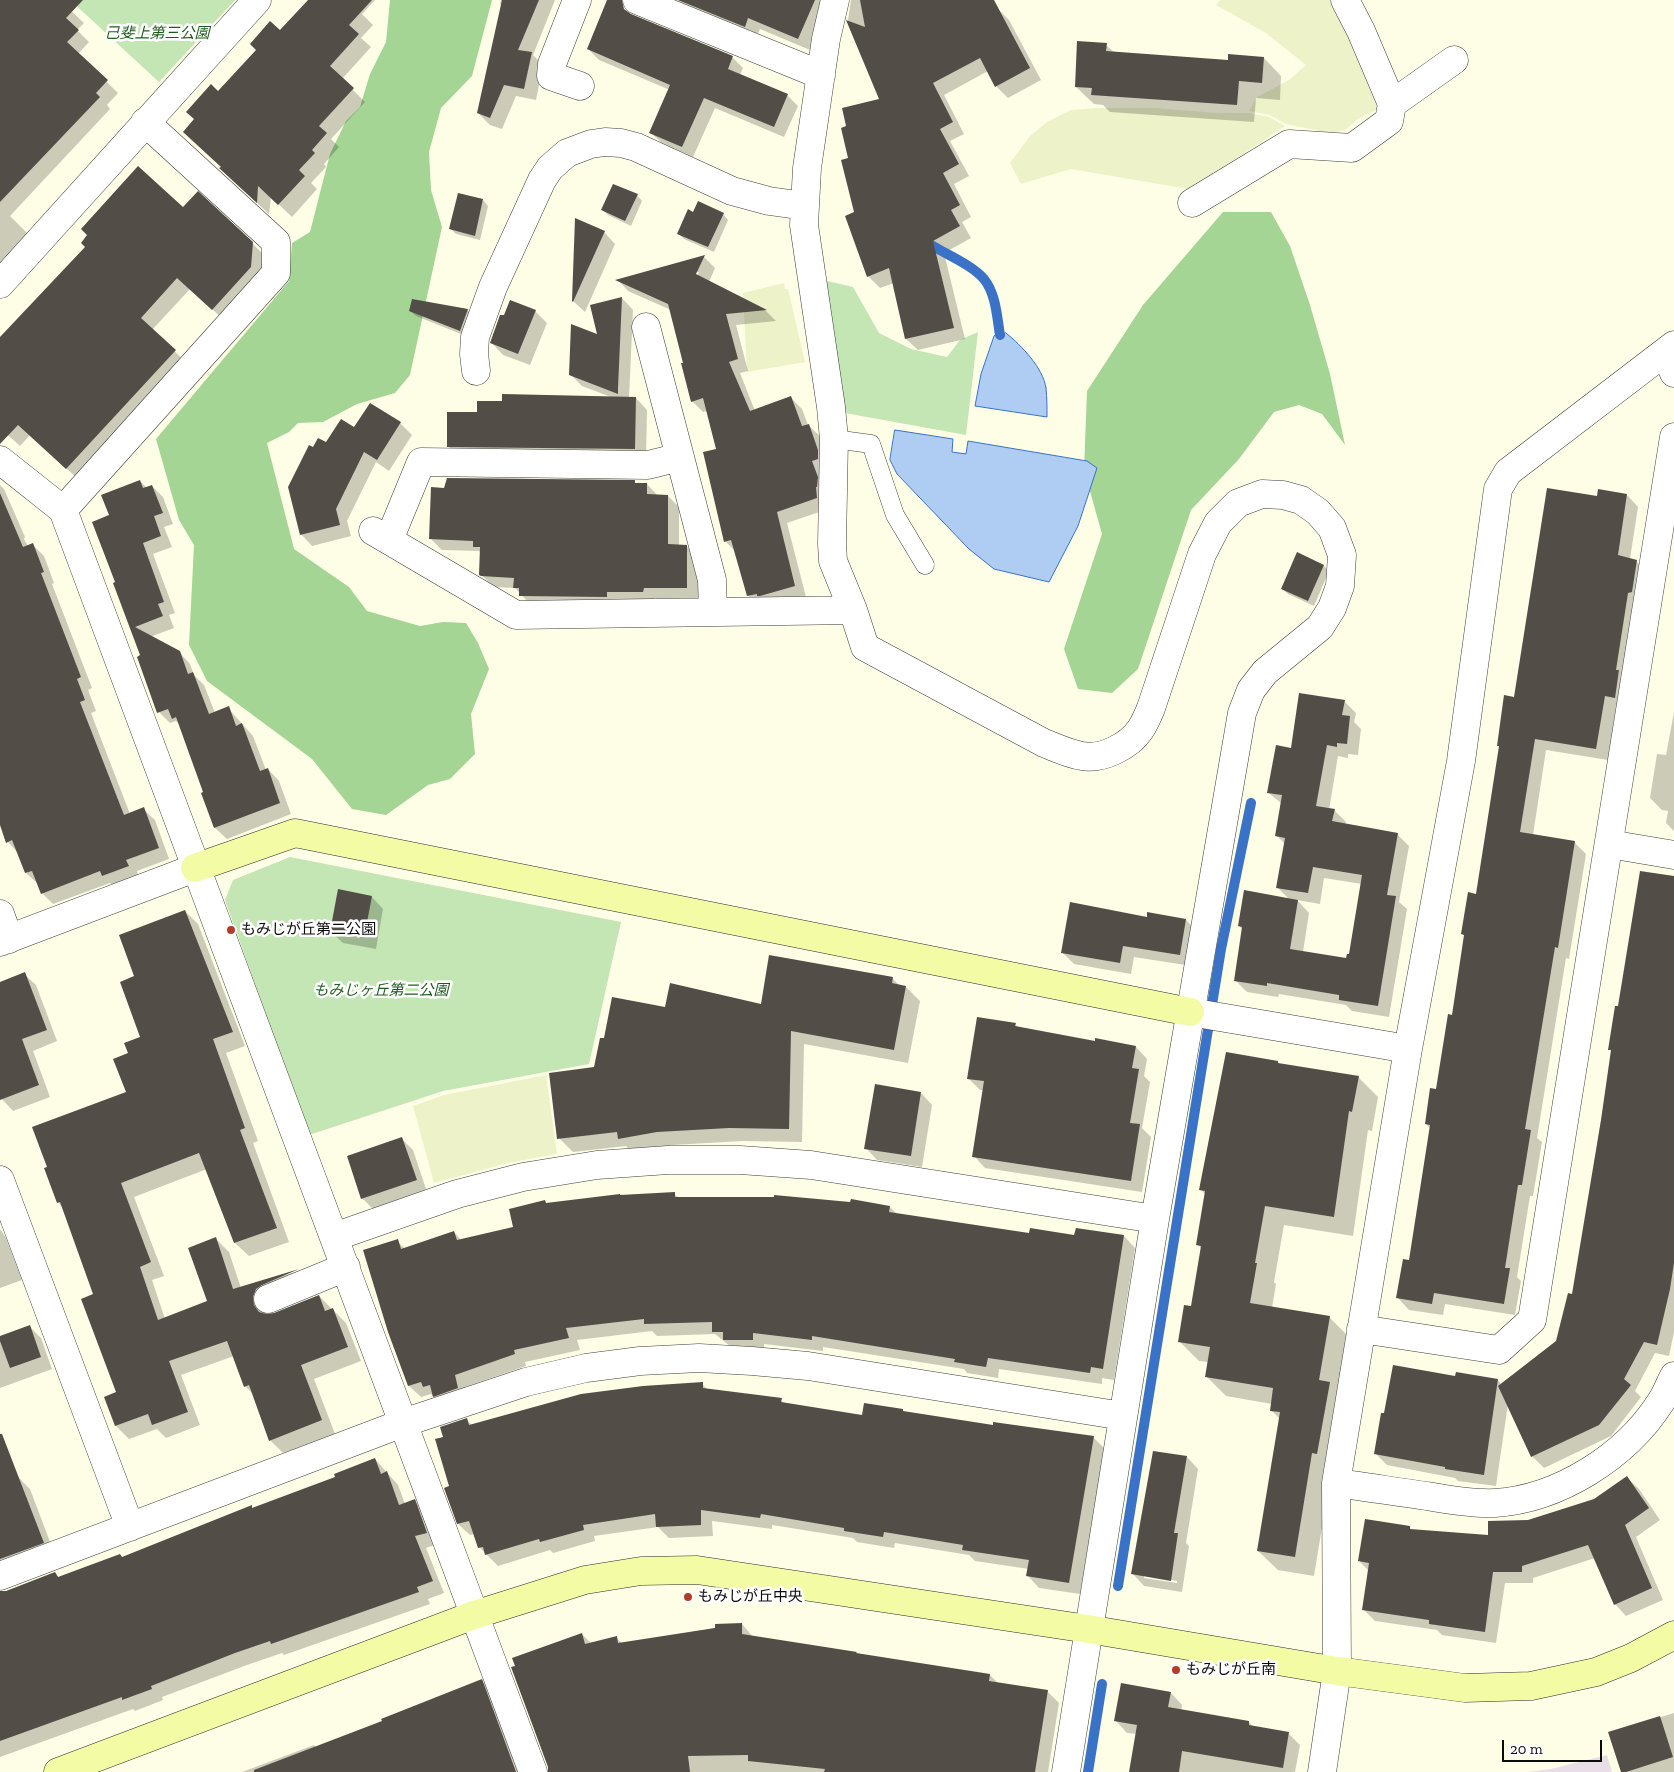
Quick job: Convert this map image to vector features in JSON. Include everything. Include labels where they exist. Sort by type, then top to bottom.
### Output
[{"type":"street","points":[[0,284],[257,0]]},
{"type":"street","points":[[577,0],[552,64],[550,76],[580,86]]},
{"type":"street","points":[[637,0],[821,75]]},
{"type":"street","points":[[835,0],[826,39],[807,168],[804,226],[834,439],[833,561],[853,610],[865,647],[1044,743],[1066,752],[1084,756],[1105,754],[1124,745],[1140,730],[1151,708],[1202,554],[1218,522],[1238,503],[1262,494],[1283,495],[1301,500],[1318,512],[1332,528],[1342,555],[1340,586],[1332,608],[1320,627],[1265,672],[1251,690],[1242,713],[1203,1014],[1154,1219],[1066,1772]]},
{"type":"street","points":[[1192,203],[1289,144],[1352,148],[1388,121],[1392,104],[1361,31],[1345,0]]},
{"type":"street","points":[[1392,104],[1454,60]]},
{"type":"street","points":[[63,510],[276,273],[276,242],[145,122]]},
{"type":"street","points":[[476,371],[474,354],[476,337],[494,287],[542,180],[567,152],[592,144],[605,142],[621,143],[636,147],[732,191],[769,201],[805,206]]},
{"type":"street","points":[[646,327],[712,580],[713,611]]},
{"type":"street","points":[[1322,1772],[1337,1671],[1336,1483],[1408,1049],[1461,761],[1498,490],[1508,472],[1671,357]]},
{"type":"street","points":[[1361,1329],[1499,1350],[1532,1320],[1610,844],[1674,436]]},
{"type":"street","points":[[680,457],[648,465],[421,462],[381,535],[516,615],[853,610]]},
{"type":"street","points":[[0,460],[63,510],[533,1772]]},
{"type":"street","points":[[0,914],[5,941],[195,868],[295,833],[1203,1014],[1408,1049]]},
{"type":"street","points":[[1610,844],[1674,855]]},
{"type":"street","points":[[334,1237],[457,1194],[523,1177],[597,1165],[668,1160],[740,1160],[811,1165],[1154,1219]]},
{"type":"street","points":[[2,1194],[130,1527]]},
{"type":"street","points":[[268,1300],[346,1267]]},
{"type":"street","points":[[0,1576],[403,1423],[526,1382],[586,1368],[640,1361],[699,1358],[808,1366],[1123,1416]]},
{"type":"street","points":[[1336,1483],[1461,1501],[1496,1503],[1529,1496],[1561,1485],[1583,1474],[1616,1452],[1638,1432],[1660,1403],[1674,1376]]},
{"type":"street","points":[[58,1772],[474,1615],[585,1580],[641,1571],[697,1570],[1088,1629],[1337,1671],[1464,1688],[1531,1686],[1596,1672],[1631,1658],[1674,1635]]},
{"type":"lane","points":[[834,439],[871,444],[895,515],[926,565]]},
{"type":"shaded area","points":[[1607,1755],[1612,1772],[1528,1772],[1551,1769]]},
{"type":"green space","name":"己斐上第三公園","points":[[70,0],[235,0],[159,82]]},
{"type":"green space","points":[[390,0],[492,0],[472,76],[441,108],[429,152],[431,190],[442,227],[410,375],[395,393],[357,404],[323,422],[298,423],[289,432],[267,443],[294,549],[349,587],[367,611],[420,626],[443,622],[466,623],[478,643],[489,669],[471,714],[475,754],[450,779],[428,785],[386,815],[352,809],[312,759],[207,681],[189,645],[194,545],[179,520],[156,439],[289,281],[292,243],[310,232],[330,154],[346,121],[360,107],[370,74],[386,42]]},
{"type":"green space","points":[[1220,0],[1330,0],[1346,31],[1378,109],[1358,119],[1345,130],[1329,133],[1286,124],[1270,115],[1249,111],[1257,97],[1289,80],[1306,65],[1266,33],[1216,5]]},
{"type":"green space","points":[[1156,108],[1217,113],[1248,113],[1269,117],[1285,126],[1188,189],[1071,169],[1021,184],[1010,163],[1030,136],[1047,122],[1071,110]]},
{"type":"green space","points":[[1223,212],[1271,212],[1290,246],[1330,374],[1345,445],[1322,414],[1299,405],[1274,412],[1239,459],[1191,510],[1138,669],[1112,693],[1078,689],[1064,649],[1102,534],[1084,470],[1087,391],[1143,305]]},
{"type":"green space","points":[[823,280],[853,287],[879,333],[911,349],[947,357],[960,340],[978,332],[966,435],[845,413]]},
{"type":"green space","points":[[784,283],[785,289],[788,289],[805,362],[747,372],[743,293]]},
{"type":"green space","name":"もみじヶ丘第二公園","points":[[290,857],[621,922],[589,1064],[443,1091],[309,1135],[225,900],[233,880]]},
{"type":"green space","points":[[546,1075],[557,1154],[508,1163],[434,1183],[413,1106],[444,1095]]},
{"type":"water","points":[[1006,333],[1019,344],[1041,373],[1046,388],[1047,417],[975,406],[981,374],[994,336]]},
{"type":"water","points":[[895,430],[953,439],[952,452],[966,454],[968,441],[1087,461],[1097,468],[1078,526],[1049,582],[994,569],[969,549],[897,474],[890,460]]},
{"type":"building","points":[[0,0],[83,0],[66,18],[79,30],[67,42],[108,80],[96,93],[100,97],[0,202]]},
{"type":"building","points":[[308,0],[372,0],[349,25],[359,34],[330,66],[354,88],[319,126],[327,133],[312,150],[315,153],[299,170],[305,176],[278,205],[258,186],[257,203],[183,132],[194,119],[186,112],[211,84],[218,91],[256,50],[250,44],[270,21],[280,30]]},
{"type":"building","points":[[502,0],[539,0],[518,50],[532,52],[524,89],[504,85],[490,118],[477,113]]},
{"type":"building","points":[[607,0],[622,0],[624,9],[631,14],[733,56],[728,69],[788,94],[774,127],[704,98],[682,147],[649,133],[670,85],[587,49]]},
{"type":"building","points":[[678,0],[815,0],[798,39],[748,18],[745,27]]},
{"type":"building","points":[[860,0],[994,0],[1030,68],[995,87],[980,58],[933,83],[953,122],[940,129],[959,164],[943,173],[960,205],[951,210],[960,226],[933,241],[954,328],[905,339],[889,268],[867,277],[845,216],[854,212],[841,160],[848,158],[841,128],[846,126],[842,108],[879,99],[846,20],[865,27]]},
{"type":"building","points":[[1077,41],[1107,43],[1106,51],[1228,60],[1228,54],[1264,57],[1262,83],[1239,81],[1237,105],[1091,95],[1092,88],[1075,87]]},
{"type":"building","points":[[138,166],[183,207],[198,191],[253,242],[251,267],[212,310],[177,278],[141,318],[176,350],[66,469],[18,425],[0,444],[0,337],[85,247],[81,243],[87,235],[81,229]]},
{"type":"building","points":[[613,184],[638,194],[625,221],[601,210]]},
{"type":"building","points":[[458,193],[483,199],[475,236],[449,229]]},
{"type":"building","points":[[698,201],[724,213],[708,247],[677,234],[688,209],[693,212]]},
{"type":"building","points":[[575,218],[605,231],[573,302],[572,301]]},
{"type":"building","points":[[705,255],[696,274],[767,310],[726,314],[738,359],[729,362],[750,411],[791,396],[802,426],[809,424],[818,450],[818,459],[812,461],[818,477],[816,487],[817,498],[777,512],[795,586],[760,596],[757,596],[757,594],[747,596],[731,540],[724,542],[703,452],[716,449],[703,398],[691,402],[668,304],[615,280]]},
{"type":"building","points":[[622,297],[618,394],[569,375],[571,324],[597,334],[590,305]]},
{"type":"building","points":[[412,299],[468,309],[460,331],[409,311]]},
{"type":"building","points":[[510,300],[536,310],[518,354],[490,343],[500,315],[504,315]]},
{"type":"building","points":[[502,394],[636,397],[635,449],[447,447],[447,412],[477,412],[477,401],[502,401]]},
{"type":"building","points":[[370,403],[401,422],[377,460],[364,452],[336,509],[340,525],[300,535],[288,487],[309,445],[313,447],[318,438],[326,442],[341,419],[354,427]]},
{"type":"building","points":[[447,478],[635,480],[635,483],[647,483],[647,494],[668,495],[668,544],[687,545],[687,588],[644,588],[643,592],[607,592],[607,597],[519,596],[519,588],[513,588],[514,578],[479,575],[480,547],[473,547],[473,541],[429,539],[431,487],[444,488]]},
{"type":"building","points":[[140,480],[143,488],[152,485],[163,513],[154,516],[161,536],[143,543],[164,602],[158,604],[163,616],[135,627],[180,651],[188,674],[193,672],[209,714],[229,706],[236,726],[242,723],[260,771],[268,768],[280,803],[214,828],[176,717],[172,719],[168,709],[157,713],[137,657],[140,655],[92,522],[109,515],[101,495]]},
{"type":"building","points":[[1547,488],[1597,496],[1598,489],[1627,494],[1618,555],[1637,560],[1632,592],[1628,593],[1616,670],[1619,670],[1615,698],[1605,696],[1596,749],[1535,739],[1520,832],[1575,841],[1558,948],[1555,947],[1525,1129],[1531,1130],[1522,1185],[1518,1185],[1505,1268],[1510,1268],[1504,1304],[1434,1293],[1432,1304],[1396,1298],[1403,1259],[1409,1260],[1430,1125],[1425,1124],[1430,1088],[1436,1089],[1448,1014],[1452,1015],[1464,935],[1461,934],[1468,892],[1476,894],[1499,746],[1497,746],[1504,695],[1514,697]]},
{"type":"building","points":[[0,493],[23,547],[33,543],[44,572],[41,573],[81,677],[77,679],[85,700],[80,702],[124,815],[144,807],[159,848],[126,860],[129,866],[102,876],[100,871],[41,894],[32,871],[25,873],[12,840],[6,843],[0,825]]},
{"type":"building","points":[[1297,552],[1324,565],[1308,601],[1281,589]]},
{"type":"building","points":[[1299,693],[1345,700],[1342,715],[1350,716],[1347,744],[1337,743],[1337,747],[1327,745],[1316,806],[1335,809],[1332,821],[1398,833],[1387,895],[1396,896],[1378,1006],[1339,1000],[1339,995],[1267,983],[1267,986],[1234,981],[1242,927],[1238,926],[1244,890],[1298,900],[1290,949],[1346,958],[1347,954],[1349,954],[1362,875],[1313,867],[1308,893],[1276,888],[1285,838],[1275,836],[1282,795],[1267,793],[1276,745],[1291,748]]},
{"type":"building","points":[[1640,871],[1674,876],[1674,1263],[1670,1289],[1657,1345],[1644,1342],[1624,1379],[1631,1385],[1599,1425],[1531,1457],[1498,1386],[1556,1341],[1568,1293],[1572,1294],[1601,1120],[1611,1050],[1608,1050],[1615,1006],[1618,1006]]},
{"type":"building","points":[[338,889],[372,896],[364,938],[330,932]]},
{"type":"building","points":[[1070,902],[1147,917],[1147,912],[1186,919],[1180,955],[1123,946],[1120,963],[1061,953]]},
{"type":"building","points":[[185,910],[233,1032],[213,1039],[245,1128],[240,1130],[277,1228],[234,1243],[199,1153],[121,1183],[151,1262],[140,1267],[158,1320],[207,1301],[188,1248],[216,1237],[233,1289],[299,1269],[256,1289],[253,1297],[254,1305],[259,1312],[266,1314],[274,1313],[319,1295],[325,1311],[333,1308],[348,1347],[301,1365],[322,1420],[269,1441],[249,1385],[244,1387],[227,1341],[169,1361],[188,1412],[152,1425],[148,1414],[115,1426],[104,1397],[116,1392],[81,1299],[93,1294],[60,1202],[57,1203],[44,1168],[47,1167],[32,1127],[126,1092],[113,1059],[128,1053],[124,1043],[140,1037],[120,982],[134,976],[119,935]]},
{"type":"building","points":[[769,955],[893,977],[892,983],[906,986],[894,1050],[791,1031],[789,1129],[729,1128],[657,1132],[618,1139],[617,1132],[557,1139],[549,1073],[594,1067],[600,1038],[604,1038],[612,997],[665,1007],[670,983],[761,1004]]},
{"type":"building","points":[[25,972],[47,1030],[22,1039],[39,1085],[0,1100],[0,982]]},
{"type":"building","points":[[977,1017],[1016,1023],[1015,1026],[1095,1041],[1095,1038],[1136,1046],[1132,1068],[1139,1069],[1130,1123],[1140,1124],[1131,1181],[972,1157],[984,1081],[967,1079]]},
{"type":"building","points":[[1226,1052],[1278,1061],[1278,1063],[1359,1076],[1352,1112],[1349,1111],[1334,1217],[1265,1206],[1255,1263],[1257,1263],[1250,1303],[1330,1316],[1319,1380],[1330,1382],[1317,1454],[1312,1453],[1295,1557],[1257,1551],[1280,1412],[1270,1411],[1273,1388],[1205,1377],[1210,1347],[1178,1342],[1184,1305],[1191,1306],[1201,1246],[1196,1245],[1205,1191],[1199,1190]]},
{"type":"building","points":[[875,1084],[921,1092],[911,1156],[864,1149]]},
{"type":"building","points":[[402,1137],[417,1180],[361,1199],[347,1156]]},
{"type":"building","points":[[675,1192],[675,1197],[774,1197],[774,1195],[850,1202],[851,1199],[890,1206],[889,1212],[1029,1233],[1030,1228],[1074,1235],[1076,1228],[1124,1235],[1103,1369],[1091,1367],[1090,1373],[988,1358],[986,1367],[954,1362],[955,1359],[812,1336],[812,1340],[753,1333],[753,1340],[723,1340],[723,1332],[712,1332],[712,1322],[644,1324],[644,1319],[566,1328],[569,1338],[514,1350],[515,1354],[455,1375],[458,1388],[433,1397],[430,1385],[423,1387],[421,1382],[408,1386],[388,1332],[363,1250],[398,1239],[401,1249],[454,1231],[457,1240],[513,1227],[509,1209],[545,1200],[546,1203],[620,1194]]},
{"type":"building","points":[[30,1325],[41,1357],[10,1368],[0,1336]]},
{"type":"building","points":[[1393,1365],[1455,1376],[1456,1372],[1498,1379],[1484,1475],[1374,1454],[1381,1413],[1384,1413]]},
{"type":"building","points":[[703,1382],[703,1388],[782,1398],[781,1402],[862,1415],[864,1403],[993,1425],[993,1422],[1094,1436],[1069,1583],[1026,1576],[1029,1560],[962,1550],[963,1545],[884,1532],[883,1537],[844,1531],[844,1528],[761,1514],[760,1518],[701,1510],[701,1525],[656,1527],[655,1514],[583,1525],[584,1530],[540,1542],[539,1539],[485,1555],[483,1547],[478,1548],[469,1521],[457,1524],[444,1488],[449,1486],[435,1439],[443,1437],[440,1427],[467,1418],[469,1425],[581,1394],[643,1386]]},
{"type":"building","points":[[0,1434],[2,1434],[44,1543],[0,1559]]},
{"type":"building","points":[[1153,1451],[1187,1456],[1174,1533],[1178,1533],[1171,1581],[1131,1574]]},
{"type":"building","points":[[375,1458],[381,1474],[387,1471],[399,1505],[415,1499],[427,1533],[415,1536],[433,1581],[417,1587],[419,1592],[271,1644],[270,1641],[235,1653],[151,1686],[152,1689],[122,1700],[122,1697],[0,1741],[0,1591],[6,1591],[55,1572],[58,1577],[120,1554],[122,1557],[252,1505],[252,1508],[335,1477],[334,1474]]},
{"type":"building","points":[[1627,1476],[1649,1508],[1625,1525],[1652,1588],[1614,1605],[1588,1545],[1522,1566],[1522,1572],[1493,1572],[1485,1632],[1429,1624],[1429,1620],[1362,1610],[1369,1563],[1358,1561],[1365,1519],[1410,1526],[1410,1529],[1488,1535],[1488,1521],[1528,1520],[1594,1499]]},
{"type":"building","points":[[742,1623],[742,1634],[990,1674],[989,1681],[1048,1690],[1035,1772],[824,1772],[825,1769],[748,1761],[748,1755],[688,1756],[690,1772],[548,1772],[548,1767],[511,1667],[515,1666],[512,1658],[582,1633],[585,1644],[617,1636],[618,1643],[715,1628],[715,1624]]},
{"type":"building","points":[[482,1679],[516,1772],[254,1772],[254,1770],[382,1721],[381,1719]]},
{"type":"building","points":[[1121,1683],[1171,1692],[1168,1707],[1249,1721],[1249,1725],[1289,1732],[1283,1768],[1182,1751],[1179,1772],[1129,1772],[1137,1725],[1114,1721]]},
{"type":"building","points":[[1660,1716],[1673,1757],[1621,1772],[1608,1732]]},
{"type":"waterway","points":[[925,241],[964,263],[984,279],[994,299],[1000,335]]},
{"type":"waterway","points":[[1118,1586],[1221,949],[1251,803]]},
{"type":"waterway","points":[[1088,1772],[1102,1684]]},
{"type":"place","name":"もみじが丘第二公園","points":[[231,930]]},
{"type":"place","name":"もみじが丘中央","points":[[688,1597]]},
{"type":"place","name":"もみじが丘南","points":[[1176,1670]]}]
